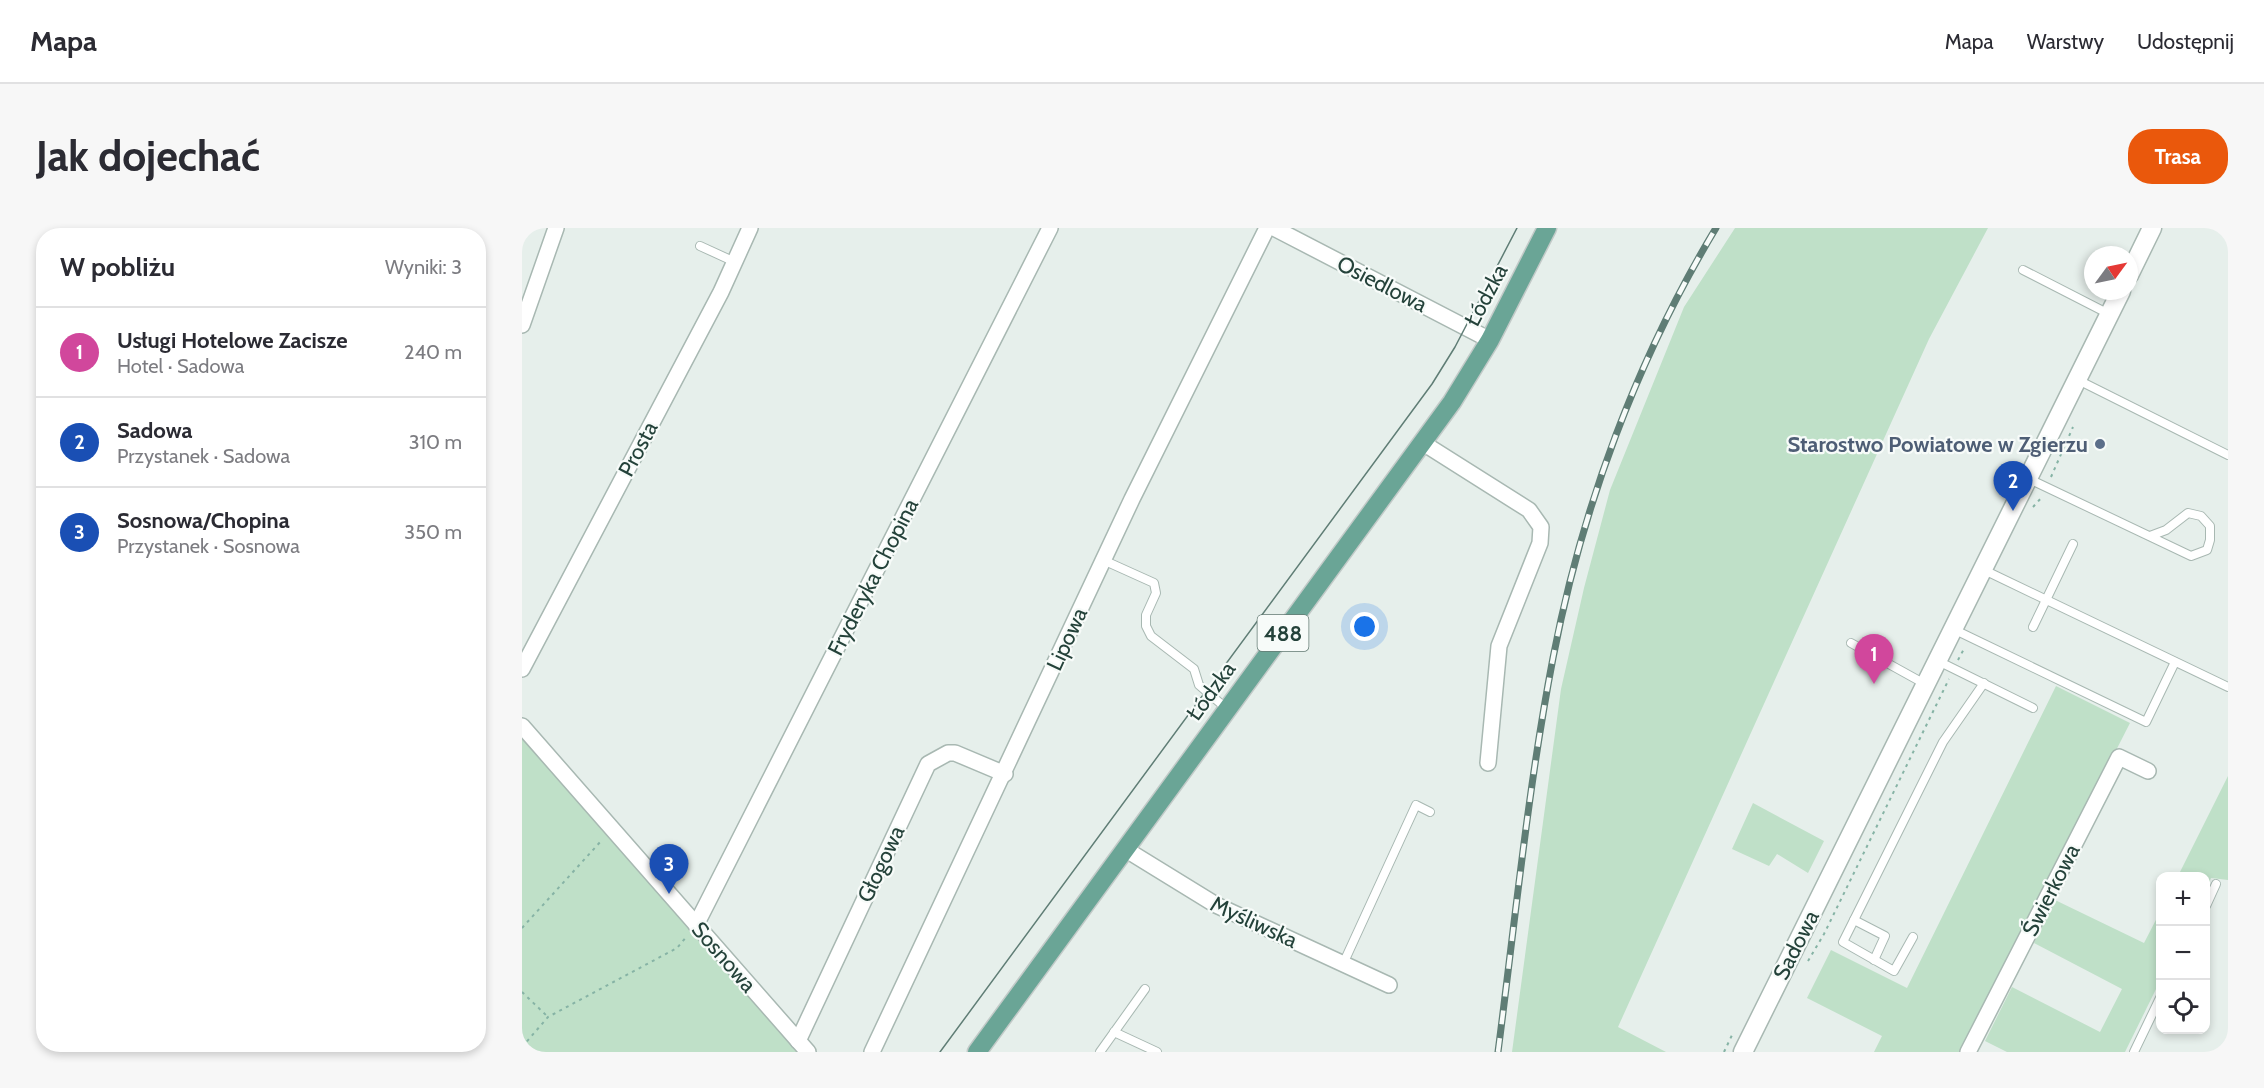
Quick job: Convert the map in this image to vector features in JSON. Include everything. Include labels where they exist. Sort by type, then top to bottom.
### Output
[{"type":"main road","name":"Łódzka","points":[[977,1052],[1423,443],[1490,340],[1548,228]]},
{"type":"street","points":[[522,325],[556,228]]},
{"type":"street","name":"Prosta","points":[[522,669],[735,262],[750,228]]},
{"type":"street","name":"Fryderyka Chopina","points":[[696,925],[1050,228]]},
{"type":"street","name":"Lipowa","points":[[872,1052],[1005,774],[1103,560],[1267,228]]},
{"type":"street","name":"Osiedlowa","points":[[1274,228],[1490,340]]},
{"type":"street","points":[[2138,257],[2152,228]]},
{"type":"street","name":"Sadowa","points":[[1743,1052],[2117,300]]},
{"type":"street","points":[[1423,443],[1528,510],[1541,527],[1540,543],[1499,646],[1488,763]]},
{"type":"street","name":"Sosnowa","points":[[522,726],[803,1046]]},
{"type":"street","name":"Głogowa","points":[[803,1046],[928,764],[948,753],[955,753],[1005,774]]},
{"type":"street","name":"Świerkowa","points":[[1968,1052],[2119,757],[2148,771]]},
{"type":"street","name":"Myśliwska","points":[[1125,849],[1208,901],[1389,985]]},
{"type":"lane","points":[[700,246],[735,262]]},
{"type":"lane","points":[[2023,270],[2110,314]]},
{"type":"lane","points":[[2077,380],[2228,455]]},
{"type":"lane","points":[[2027,478],[2191,556],[2207,550],[2210,526],[2201,516],[2188,513],[2166,530],[2150,536]]},
{"type":"lane","points":[[2033,627],[2073,544]]},
{"type":"lane","points":[[1103,560],[1154,583],[1156,593],[1146,615],[1146,626],[1151,636],[1194,669],[1199,685],[1227,709]]},
{"type":"lane","points":[[1984,570],[2228,687]]},
{"type":"lane","points":[[1953,629],[2146,723],[2175,662]]},
{"type":"lane","points":[[1851,643],[1926,685]]},
{"type":"lane","points":[[1938,661],[2033,708]]},
{"type":"lane","points":[[1913,937],[1894,971],[1843,942],[1942,742],[1984,683]]},
{"type":"lane","points":[[1343,964],[1416,805],[1430,812]]},
{"type":"lane","points":[[2210,896],[2216,884]]},
{"type":"lane","points":[[1854,920],[1885,936],[1874,960]]},
{"type":"lane","points":[[1100,1052],[1145,989]]},
{"type":"lane","points":[[2134,1052],[2156,1006]]},
{"type":"lane","points":[[1114,1032],[1157,1052]]},
{"type":"path","points":[[522,928],[612,829]]},
{"type":"path","points":[[522,1047],[548,1017],[677,948],[696,925]]},
{"type":"path","points":[[522,992],[548,1017]]},
{"type":"green space","points":[[1735,228],[1988,228],[1929,339],[1618,1027],[1666,1052],[1512,1052],[1561,689],[1584,588],[1610,490],[1684,307]]},
{"type":"green space","points":[[2056,686],[2130,723],[1962,1052],[1874,1052],[1882,1036],[1807,998],[1831,950],[1907,988]]},
{"type":"green space","points":[[522,737],[797,1052],[522,1052]]},
{"type":"green space","points":[[2228,776],[2228,880],[2211,878],[2210,880],[2210,872],[2180,872]]},
{"type":"green space","points":[[1753,803],[1824,841],[1808,873],[1777,854],[1769,866],[1732,849]]},
{"type":"green space","points":[[2055,900],[2144,943],[2156,920],[2156,989],[2125,1052],[2007,1052],[1985,1041],[2012,987],[2100,1032],[2122,989],[2034,943]]},
{"type":"tram line","points":[[940,1052],[1432,384],[1455,347],[1517,228]]},
{"type":"railway","points":[[1498,1052],[1529,805],[1544,707],[1565,602],[1596,490],[1637,382],[1661,329],[1716,228]]},
{"type":"place","name":"Starostwo Powiatowe w Zgierzu","points":[[2100,444]]},
{"type":"place","name":"Sadowa","points":[[2013,511]]},
{"type":"place","name":"Usługi Hotelowe Zacisze","points":[[1874,684]]},
{"type":"place","name":"Sosnowa/Chopina","points":[[669,894]]}]
